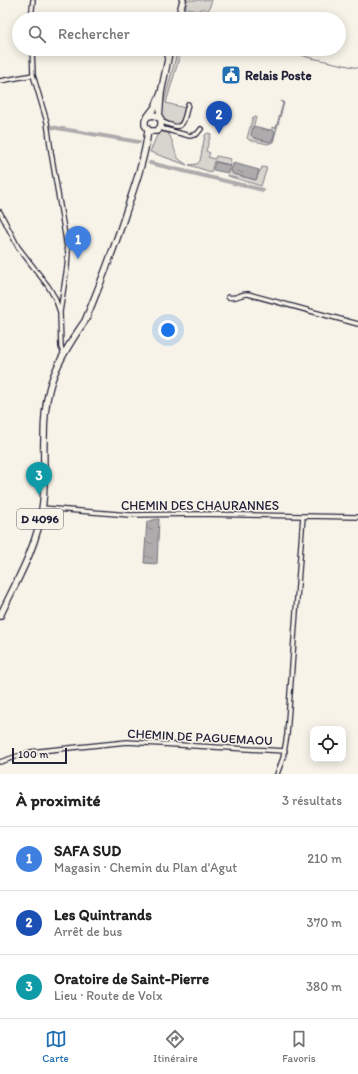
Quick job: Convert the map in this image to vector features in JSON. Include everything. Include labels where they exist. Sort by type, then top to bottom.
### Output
[{"type":"main road","points":[[180,12],[183,0]]},
{"type":"main road","points":[[162,93],[145,123],[148,130],[155,132],[160,128],[162,93],[169,56]]},
{"type":"main road","points":[[149,116],[154,115],[160,119]]},
{"type":"main road","name":"D 4096","points":[[45,413],[56,378],[87,318],[111,256],[133,191],[144,153],[148,130]]},
{"type":"main road","name":"D 4096","points":[[144,153],[155,132]]},
{"type":"main road","name":"D 4096","points":[[0,616],[36,536],[42,508],[45,479],[45,413],[49,388],[64,355],[87,318]]},
{"type":"street","points":[[32,12],[33,0]]},
{"type":"street","points":[[32,56],[33,75],[47,122],[68,254],[67,271],[60,312],[61,347],[64,358],[56,373],[56,378]]},
{"type":"street","points":[[0,81],[33,75]]},
{"type":"street","points":[[160,119],[174,127],[179,126],[183,122],[188,104]]},
{"type":"street","points":[[160,128],[190,136],[197,134],[201,129]]},
{"type":"street","points":[[0,212],[18,247],[52,291],[60,312]]},
{"type":"street","points":[[228,297],[235,299],[243,294],[248,294],[358,324]]},
{"type":"street","name":"CHEMIN DES CHAURANNES","points":[[42,508],[130,516],[207,514],[358,517]]},
{"type":"street","name":"CHEMIN DE PAGUEMAOU","points":[[0,762],[30,752],[127,742],[285,751],[289,716],[303,516]]},
{"type":"street","points":[[277,774],[285,751]]},
{"type":"shaded area","points":[[186,0],[212,0],[209,9],[206,11],[204,8],[197,11],[186,8]]},
{"type":"shaded area","points":[[180,56],[166,103],[185,108],[181,123],[175,125],[165,121],[161,112],[176,57]]},
{"type":"shaded area","points":[[280,101],[284,103],[273,142],[268,144],[249,140],[247,138],[253,117],[256,117],[251,135],[254,138],[270,142],[273,140],[275,131],[272,130],[272,127],[276,128],[283,103]]},
{"type":"shaded area","points":[[162,132],[168,133],[177,156],[187,165],[150,152],[157,135]]},
{"type":"shaded area","points":[[208,133],[211,134],[206,151],[210,153],[208,157],[215,159],[216,156],[231,159],[230,162],[234,163],[231,170],[233,174],[256,180],[262,167],[267,168],[261,186],[228,176],[230,165],[214,161],[211,172],[189,165],[197,164],[200,161],[205,135]]},
{"type":"water","points":[[253,126],[275,131],[273,139],[270,142],[254,138],[251,135]]},
{"type":"water","points":[[215,162],[230,165],[228,173],[213,170]]},
{"type":"water","points":[[234,163],[259,170],[256,180],[233,174],[231,170]]},
{"type":"water","points":[[159,519],[157,564],[144,563],[147,521]]},
{"type":"waterway","points":[[304,56],[358,68]]},
{"type":"waterway","points":[[51,127],[139,142]]},
{"type":"waterway","points":[[150,163],[263,190]]},
{"type":"place","name":"Relais Poste","points":[[231,75]]},
{"type":"place","name":"Les Quintrands","points":[[219,134]]},
{"type":"place","name":"SAFA SUD","points":[[78,259]]},
{"type":"place","name":"Oratoire de Saint-Pierre","points":[[39,495]]}]
